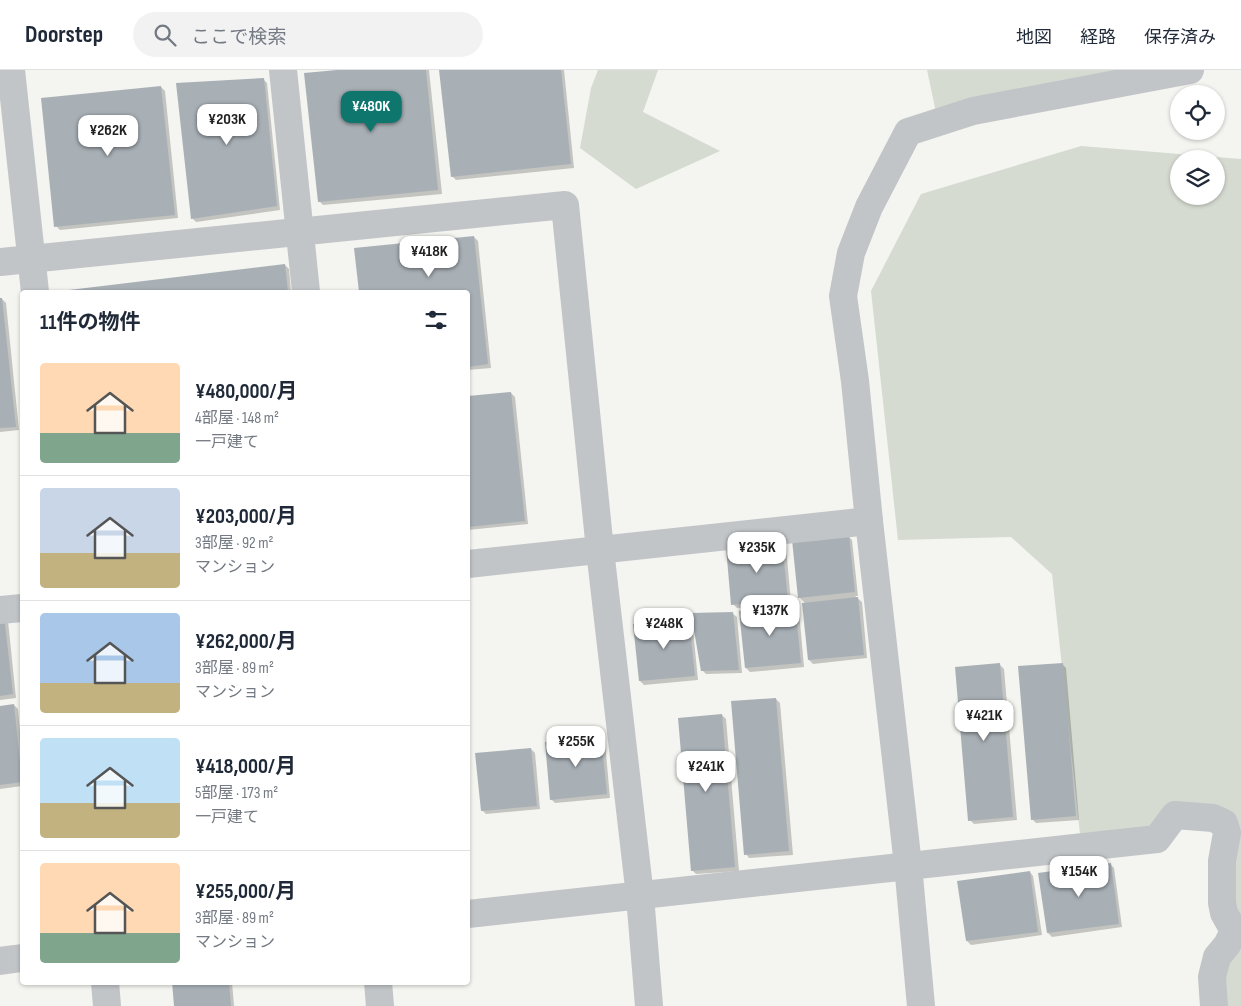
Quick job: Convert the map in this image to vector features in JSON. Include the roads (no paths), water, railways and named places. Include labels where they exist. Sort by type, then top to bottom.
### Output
[{"type":"street","points":[[11,70],[35,290]]},
{"type":"street","points":[[283,70],[306,290]]},
{"type":"street","points":[[921,1006],[908,865],[855,381],[843,296],[851,253],[869,207],[908,132],[973,111],[1190,70]]},
{"type":"street","points":[[0,262],[565,204],[600,550],[640,896],[649,1006]]},
{"type":"street","points":[[470,564],[869,521]]},
{"type":"street","points":[[0,610],[20,608]]},
{"type":"street","points":[[470,914],[1157,839],[1176,815],[1213,818],[1224,823],[1227,833],[1222,861],[1222,903],[1224,913],[1234,931],[1228,945],[1218,957],[1212,977],[1214,1006]]},
{"type":"street","points":[[0,961],[20,958]]},
{"type":"street","points":[[105,985],[107,1006]]},
{"type":"street","points":[[378,985],[380,1006]]}]
